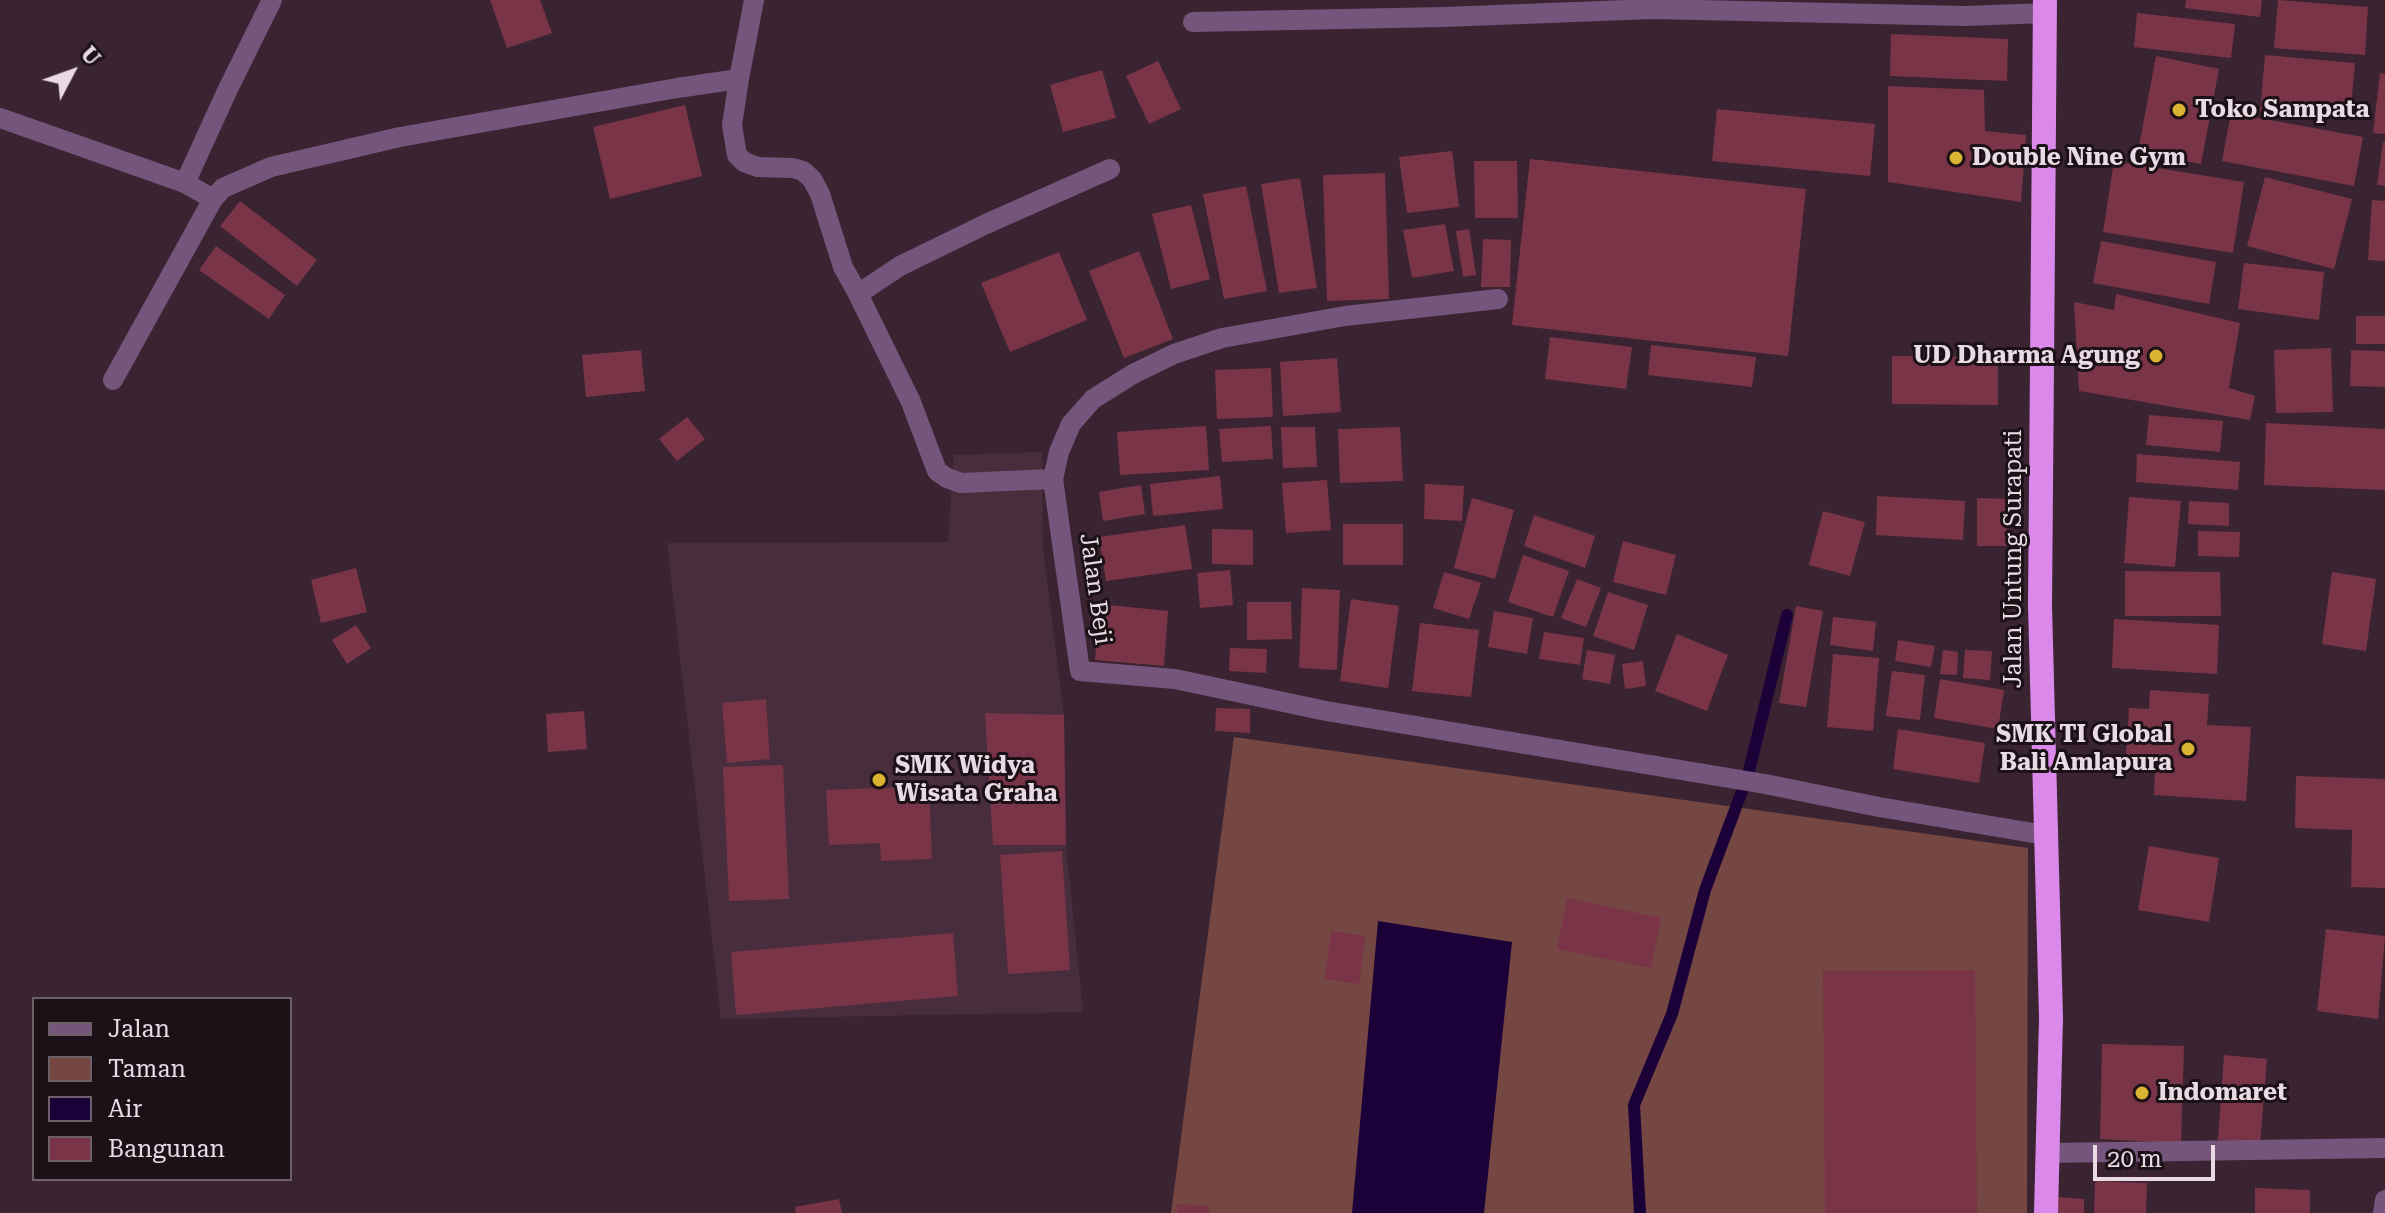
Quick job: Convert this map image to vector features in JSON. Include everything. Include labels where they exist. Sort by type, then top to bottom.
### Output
[{"type":"highway","name":"Jalan Untung Surapati","points":[[2045,6],[2040,606],[2051,1018],[2046,1213]]},
{"type":"street","points":[[185,183],[272,0]]},
{"type":"street","points":[[754,0],[732,125],[737,155],[744,162],[758,167],[793,168],[803,171],[812,179],[820,194],[843,267],[911,402],[937,471],[961,483],[1053,479]]},
{"type":"street","points":[[1193,22],[1653,9],[1966,16],[2045,6]]},
{"type":"street","points":[[113,380],[213,199],[223,188],[271,167],[343,149],[739,79]]},
{"type":"street","points":[[0,118],[185,183],[213,199]]},
{"type":"street","points":[[858,294],[900,266],[1110,169]]},
{"type":"street","name":"Jalan Beji","points":[[1498,299],[1345,316],[1222,338],[1174,354],[1133,374],[1093,399],[1071,424],[1059,452],[1053,479],[1080,671],[1175,679],[1326,711],[1765,784],[2045,835]]},
{"type":"street","points":[[2047,1153],[2385,1148]]},
{"type":"street","points":[[2383,1213],[2385,1200]]},
{"type":"shaded area","name":"SMK Widya Wisata Graha","points":[[1042,452],[1043,547],[1064,715],[1066,845],[1083,1012],[721,1019],[667,543],[948,542],[954,455]]},
{"type":"green space","points":[[1234,737],[2028,848],[2027,1213],[1171,1213]]},
{"type":"water","points":[[1378,921],[1512,942],[1484,1213],[1352,1213]]},
{"type":"building","points":[[490,0],[540,0],[552,33],[507,48]]},
{"type":"building","points":[[2186,0],[2262,0],[2260,17],[2185,8]]},
{"type":"building","points":[[2278,0],[2368,7],[2365,55],[2274,48]]},
{"type":"building","points":[[2137,13],[2235,24],[2231,58],[2134,47]]},
{"type":"building","points":[[1891,34],[2008,39],[2007,81],[1890,76]]},
{"type":"building","points":[[2265,55],[2355,63],[2350,120],[2260,112]]},
{"type":"building","name":"Toko Sampata","points":[[2156,56],[2219,69],[2201,164],[2138,151]]},
{"type":"building","points":[[1158,61],[1181,109],[1149,124],[1126,76]]},
{"type":"building","points":[[1102,70],[1116,118],[1063,132],[1050,85]]},
{"type":"building","points":[[2380,73],[2385,74],[2385,134],[2373,133]]},
{"type":"building","name":"Double Nine Gym","points":[[1888,86],[1984,90],[1985,131],[2026,135],[2021,202],[1888,182]]},
{"type":"building","points":[[685,105],[702,176],[610,199],[593,127]]},
{"type":"building","points":[[1717,109],[1875,124],[1870,176],[1712,161]]},
{"type":"building","points":[[2231,113],[2363,137],[2354,186],[2222,161]]},
{"type":"building","points":[[2385,142],[2385,186],[2377,185]]},
{"type":"building","points":[[1452,151],[1459,207],[1407,213],[1399,157]]},
{"type":"building","points":[[1530,159],[1806,189],[1788,356],[1512,325]]},
{"type":"building","points":[[1474,161],[1517,161],[1518,218],[1475,218]]},
{"type":"building","points":[[2114,161],[2244,182],[2233,253],[2103,232]]},
{"type":"building","points":[[1385,173],[1389,299],[1327,301],[1323,175]]},
{"type":"building","points":[[2265,177],[2352,199],[2334,269],[2247,246]]},
{"type":"building","points":[[1300,178],[1317,288],[1279,293],[1261,184]]},
{"type":"building","points":[[1246,186],[1267,291],[1224,299],[1203,194]]},
{"type":"building","points":[[2372,200],[2385,201],[2385,261],[2368,260]]},
{"type":"building","points":[[240,201],[317,260],[297,286],[220,226]]},
{"type":"building","points":[[1191,205],[1210,279],[1171,289],[1152,214]]},
{"type":"building","points":[[1445,224],[1454,271],[1412,278],[1403,230]]},
{"type":"building","points":[[1469,229],[1476,275],[1463,277],[1456,231]]},
{"type":"building","points":[[1483,239],[1511,240],[1510,287],[1481,287]]},
{"type":"building","points":[[2101,241],[2216,262],[2209,304],[2093,283]]},
{"type":"building","points":[[216,246],[285,295],[269,319],[199,270]]},
{"type":"building","points":[[1139,251],[1173,339],[1124,358],[1089,271]]},
{"type":"building","points":[[1059,252],[1087,320],[1010,352],[981,283]]},
{"type":"building","points":[[2244,263],[2324,272],[2319,320],[2238,309]]},
{"type":"building","name":"UD Dharma Agung","points":[[2116,294],[2240,323],[2229,388],[2255,396],[2250,420],[2079,391],[2074,302],[2114,310]]},
{"type":"building","points":[[2356,316],[2385,316],[2385,344],[2356,344]]},
{"type":"building","points":[[1550,337],[1632,347],[1626,389],[1545,379]]},
{"type":"building","points":[[1651,345],[1756,357],[1752,387],[1648,375]]},
{"type":"building","points":[[2331,348],[2333,412],[2276,413],[2274,350]]},
{"type":"building","points":[[641,350],[645,391],[586,397],[582,355]]},
{"type":"building","points":[[2351,350],[2385,351],[2385,387],[2350,386]]},
{"type":"building","points":[[1892,356],[1998,357],[1998,405],[1892,404]]},
{"type":"building","points":[[1337,358],[1341,412],[1283,416],[1280,362]]},
{"type":"building","points":[[1271,368],[1273,417],[1217,419],[1215,370]]},
{"type":"building","points":[[2149,415],[2223,421],[2220,452],[2146,445]]},
{"type":"building","points":[[687,417],[705,439],[677,461],[659,439]]},
{"type":"building","points":[[2266,423],[2385,429],[2385,490],[2264,485]]},
{"type":"building","points":[[1206,426],[1209,470],[1120,475],[1117,432]]},
{"type":"building","points":[[1271,426],[1273,459],[1222,462],[1219,429]]},
{"type":"building","points":[[1281,427],[1315,427],[1317,467],[1283,468]]},
{"type":"building","points":[[1400,427],[1403,481],[1340,483],[1338,429]]},
{"type":"building","points":[[2137,454],[2240,462],[2238,490],[2136,482]]},
{"type":"building","points":[[1220,476],[1223,509],[1153,516],[1150,484]]},
{"type":"building","points":[[1327,480],[1331,530],[1286,533],[1282,483]]},
{"type":"building","points":[[1425,484],[1464,486],[1462,521],[1424,519]]},
{"type":"building","points":[[1141,485],[1145,514],[1103,521],[1099,492]]},
{"type":"building","points":[[1877,496],[1965,501],[1963,540],[1876,535]]},
{"type":"building","points":[[2129,497],[2181,501],[2175,567],[2124,563]]},
{"type":"building","points":[[1472,498],[1514,510],[1495,579],[1454,568]]},
{"type":"building","points":[[1977,498],[2007,499],[2007,546],[1977,546]]},
{"type":"building","points":[[2189,501],[2229,503],[2229,526],[2188,524]]},
{"type":"building","points":[[1823,511],[1865,522],[1850,576],[1809,565]]},
{"type":"building","points":[[1534,515],[1595,536],[1585,568],[1524,546]]},
{"type":"building","points":[[1343,524],[1403,524],[1403,565],[1343,565]]},
{"type":"building","points":[[1185,525],[1192,569],[1106,581],[1099,537]]},
{"type":"building","points":[[1212,529],[1253,530],[1253,565],[1212,564]]},
{"type":"building","points":[[2198,531],[2240,532],[2239,557],[2198,556]]},
{"type":"building","points":[[1623,541],[1676,555],[1666,595],[1613,582]]},
{"type":"building","points":[[1523,555],[1569,571],[1553,617],[1508,602]]},
{"type":"building","points":[[356,568],[367,612],[321,623],[311,580]]},
{"type":"building","points":[[1230,570],[1233,605],[1200,608],[1197,573]]},
{"type":"building","points":[[2125,571],[2220,572],[2221,616],[2125,616]]},
{"type":"building","points":[[1444,572],[1481,583],[1469,619],[1433,608]]},
{"type":"building","points":[[2332,572],[2376,579],[2366,651],[2322,644]]},
{"type":"building","points":[[1577,579],[1601,588],[1586,627],[1561,618]]},
{"type":"building","points":[[1302,588],[1340,590],[1337,670],[1299,668]]},
{"type":"building","points":[[1608,592],[1648,605],[1634,650],[1593,636]]},
{"type":"building","points":[[1351,599],[1399,606],[1388,688],[1340,681]]},
{"type":"building","points":[[1247,602],[1291,602],[1292,639],[1247,640]]},
{"type":"building","points":[[1099,604],[1168,611],[1164,666],[1095,660]]},
{"type":"building","points":[[1796,606],[1823,611],[1806,707],[1779,703]]},
{"type":"building","points":[[1494,611],[1533,618],[1527,654],[1488,647]]},
{"type":"building","points":[[1833,617],[1876,622],[1873,651],[1830,645]]},
{"type":"building","points":[[2114,619],[2219,625],[2217,674],[2112,668]]},
{"type":"building","points":[[1420,623],[1479,630],[1471,697],[1412,691]]},
{"type":"building","points":[[356,625],[371,648],[347,664],[332,640]]},
{"type":"building","points":[[1544,632],[1584,638],[1580,665],[1539,659]]},
{"type":"building","points":[[1677,634],[1728,655],[1707,711],[1655,691]]},
{"type":"building","points":[[1898,640],[1935,646],[1931,667],[1895,661]]},
{"type":"building","points":[[1230,648],[1267,649],[1266,673],[1229,671]]},
{"type":"building","points":[[1587,650],[1615,655],[1610,684],[1582,679]]},
{"type":"building","points":[[1943,650],[1958,652],[1957,675],[1940,674]]},
{"type":"building","points":[[1965,650],[1992,651],[1990,680],[1963,678]]},
{"type":"building","points":[[1833,654],[1879,658],[1873,731],[1827,727]]},
{"type":"building","points":[[1643,661],[1646,686],[1625,689],[1622,664]]},
{"type":"building","points":[[1892,671],[1925,675],[1920,720],[1886,716]]},
{"type":"building","points":[[1940,679],[2004,690],[1998,729],[1934,718]]},
{"type":"building","name":"SMK TI Global Bali Amlapura","points":[[2150,690],[2209,694],[2207,725],[2251,727],[2246,801],[2154,795],[2155,772],[2125,770],[2129,708],[2149,709]]},
{"type":"building","points":[[766,699],[770,759],[727,763],[722,703]]},
{"type":"building","points":[[1216,708],[1250,709],[1250,733],[1215,731]]},
{"type":"building","points":[[584,711],[587,749],[548,752],[546,714]]},
{"type":"building","points":[[985,713],[1064,715],[1066,845],[993,845]]},
{"type":"building","points":[[1898,729],[1985,743],[1979,783],[1893,769]]},
{"type":"building","points":[[783,765],[789,899],[729,901],[723,767]]},
{"type":"building","points":[[2296,776],[2385,779],[2385,888],[2351,887],[2352,830],[2295,828]]},
{"type":"building","points":[[929,786],[932,859],[881,861],[880,843],[829,845],[826,790]]},
{"type":"building","points":[[2149,846],[2219,858],[2209,922],[2138,910]]},
{"type":"building","points":[[1062,851],[1070,970],[1008,974],[1000,855]]},
{"type":"building","points":[[1567,898],[1661,918],[1651,968],[1557,949]]},
{"type":"building","points":[[2326,929],[2385,936],[2378,1019],[2317,1011]]},
{"type":"building","points":[[1331,931],[1365,936],[1359,984],[1325,979]]},
{"type":"building","points":[[953,933],[958,996],[736,1015],[731,952]]},
{"type":"building","points":[[1975,970],[1977,1213],[1825,1213],[1823,971]]},
{"type":"building","name":"Indomaret","points":[[2102,1044],[2184,1046],[2181,1143],[2100,1139]]},
{"type":"building","points":[[2224,1055],[2267,1059],[2260,1144],[2218,1140]]},
{"type":"building","points":[[2095,1181],[2147,1183],[2146,1213],[2094,1213]]},
{"type":"building","points":[[2255,1188],[2310,1190],[2310,1213],[2255,1213]]},
{"type":"building","points":[[2057,1197],[2084,1199],[2084,1213],[2056,1213]]},
{"type":"building","points":[[839,1199],[842,1213],[796,1213],[795,1207]]},
{"type":"building","points":[[1177,1204],[1209,1206],[1209,1213],[1177,1213]]},
{"type":"waterway","points":[[1640,1213],[1634,1105],[1672,1014],[1705,890],[1748,775],[1787,615]]},
{"type":"place","name":"Toko Sampata","points":[[2179,110]]},
{"type":"place","name":"Double Nine Gym","points":[[1956,158]]},
{"type":"place","name":"UD Dharma Agung","points":[[2156,356]]},
{"type":"place","name":"SMK TI Global Bali Amlapura","points":[[2188,749]]},
{"type":"place","name":"SMK Widya Wisata Graha","points":[[879,780]]},
{"type":"place","name":"Indomaret","points":[[2142,1093]]}]
